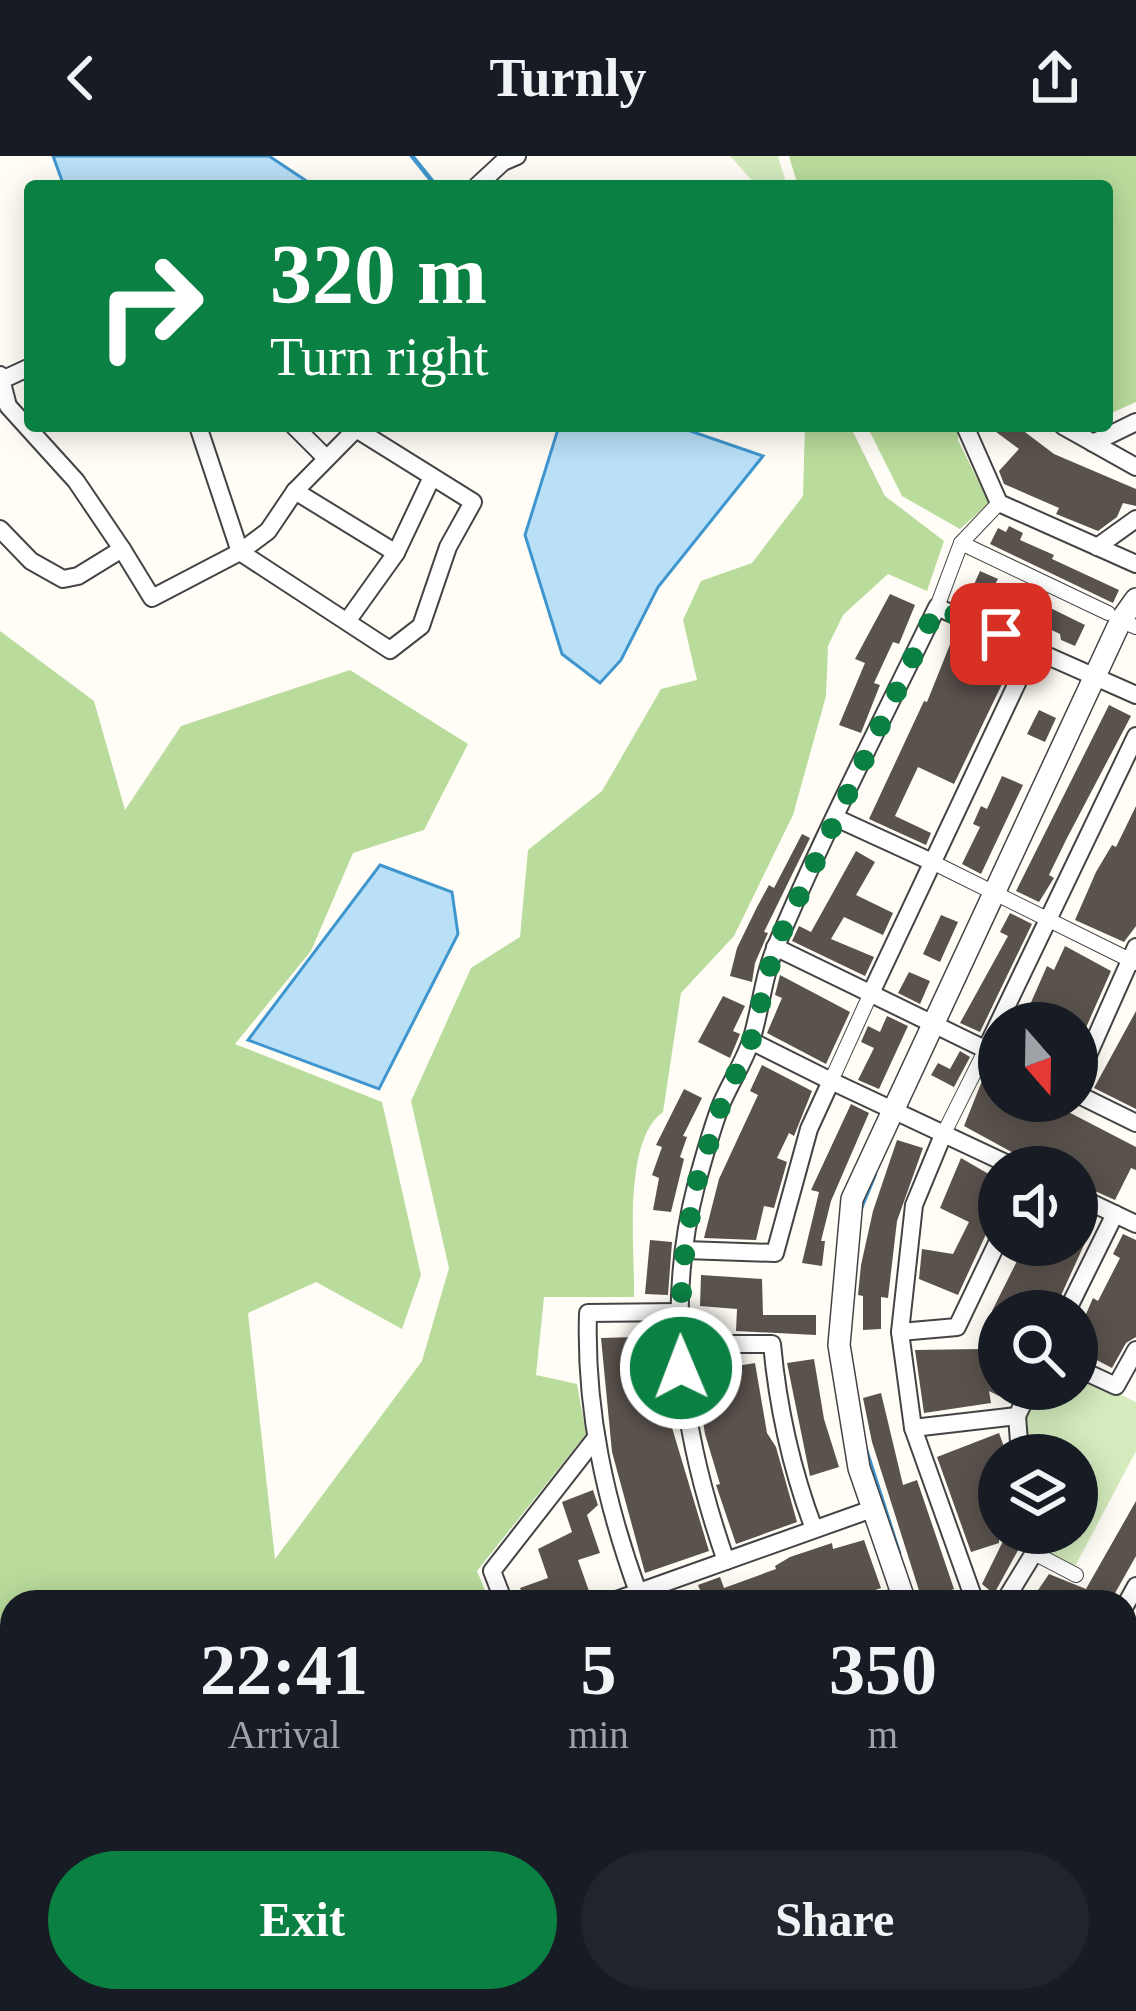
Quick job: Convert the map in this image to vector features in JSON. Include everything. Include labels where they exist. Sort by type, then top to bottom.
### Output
[{"type":"street","points":[[484,180],[517,156]]},
{"type":"street","points":[[1,377],[8,406],[24,424]]},
{"type":"street","points":[[1094,443],[1136,422]]},
{"type":"street","points":[[32,432],[76,481],[152,598],[240,552],[268,531],[295,491],[353,432]]},
{"type":"street","points":[[200,432],[240,552],[390,650],[421,626],[448,547],[473,502],[363,432]]},
{"type":"street","points":[[300,432],[325,458]]},
{"type":"street","points":[[968,432],[999,503],[1136,564]]},
{"type":"street","points":[[1074,432],[1136,467]]},
{"type":"street","points":[[348,620],[396,553],[432,477]]},
{"type":"street","points":[[295,491],[396,553]]},
{"type":"street","points":[[726,1561],[692,1450],[680,1344],[685,1250],[695,1188],[714,1126],[751,1041],[775,947],[937,607],[961,542],[999,503]]},
{"type":"street","points":[[1097,547],[1136,519]]},
{"type":"street","points":[[0,529],[31,561],[63,579],[122,549]]},
{"type":"street","points":[[961,542],[1108,614]]},
{"type":"street","points":[[892,1590],[860,1468],[839,1345],[852,1199],[1121,620],[1136,599]]},
{"type":"street","points":[[937,607],[1136,695]]},
{"type":"street","points":[[685,1250],[776,1252],[809,1129],[1034,647]]},
{"type":"street","points":[[1013,1002],[1136,736]]},
{"type":"street","points":[[836,818],[1134,956],[1098,1034]]},
{"type":"street","points":[[775,947],[978,1045]]},
{"type":"street","points":[[751,1041],[978,1151]]},
{"type":"street","points":[[971,1590],[913,1428],[900,1332],[914,1205],[944,1135],[978,1076]]},
{"type":"street","points":[[1098,1104],[1136,1123]]},
{"type":"street","points":[[1098,1206],[1136,1224]]},
{"type":"street","points":[[1077,1290],[1115,1214]]},
{"type":"street","points":[[900,1332],[957,1327],[986,1266]]},
{"type":"street","points":[[639,1590],[613,1518],[596,1439],[586,1354],[587,1313],[680,1312]]},
{"type":"street","points":[[680,1344],[772,1344],[785,1441],[814,1529]]},
{"type":"street","points":[[1098,1377],[1116,1386],[1136,1350]]},
{"type":"street","points":[[1018,1434],[1020,1410]]},
{"type":"street","points":[[913,1428],[1017,1417]]},
{"type":"street","points":[[499,1590],[492,1571],[596,1439]]},
{"type":"street","points":[[654,1590],[872,1509]]},
{"type":"street","points":[[1011,1590],[1033,1554]]},
{"type":"street","points":[[1036,1554],[1076,1575]]},
{"type":"green space","points":[[730,156],[778,156],[785,180],[752,180]]},
{"type":"green space","points":[[789,156],[1136,156],[1136,402],[1113,412],[1113,180],[796,180]]},
{"type":"green space","points":[[805,432],[853,432],[885,496],[944,541],[927,591],[888,574],[843,615],[828,646],[826,696],[793,815],[734,936],[681,993],[663,1112],[650,1126],[636,1171],[634,1297],[544,1297],[536,1375],[577,1384],[586,1434],[477,1571],[485,1590],[0,1590],[0,631],[94,701],[125,810],[181,726],[350,670],[468,744],[424,830],[353,853],[311,951],[235,1044],[382,1102],[421,1275],[402,1329],[316,1282],[248,1313],[275,1559],[422,1361],[449,1268],[411,1101],[471,968],[520,937],[528,850],[602,791],[661,689],[697,680],[683,620],[701,581],[752,563],[803,496]]},
{"type":"green space","points":[[870,432],[959,432],[958,440],[989,503],[960,529],[902,496]]},
{"type":"green space","points":[[1098,1384],[1136,1402],[1136,1451],[1098,1523],[1098,1434],[1025,1434],[1027,1410],[1098,1410]]},
{"type":"green space","points":[[1036,1554],[1082,1554],[1071,1574]]},
{"type":"water","points":[[53,156],[269,156],[305,180],[62,180]]},
{"type":"water","points":[[557,432],[693,432],[763,456],[658,587],[621,660],[600,683],[562,654],[525,535]]},
{"type":"water","points":[[380,865],[452,892],[458,934],[379,1089],[248,1040]]},
{"type":"building","points":[[996,432],[1025,432],[1054,454],[1136,489],[1136,506],[1123,503],[1117,517],[1098,531],[1056,514],[1059,508],[1004,484],[999,471],[1019,449]]},
{"type":"building","points":[[1009,526],[1023,533],[1020,540],[1054,555],[1052,559],[1119,590],[1113,603],[990,544],[998,528],[1006,532]]},
{"type":"building","points":[[980,571],[998,579],[993,588],[1035,608],[1038,602],[1085,625],[1075,646],[1020,615],[1017,621],[968,598]]},
{"type":"building","points":[[890,594],[915,605],[899,644],[893,642],[874,683],[880,685],[861,733],[839,725],[865,663],[855,659]]},
{"type":"building","points":[[955,632],[1014,659],[954,784],[918,767],[895,816],[931,833],[926,845],[869,819],[927,702]]},
{"type":"building","points":[[1109,705],[1131,716],[1039,902],[1016,891]]},
{"type":"building","points":[[1039,710],[1056,718],[1045,742],[1027,734]]},
{"type":"building","points":[[1002,776],[1023,785],[981,874],[962,864],[980,827],[973,824],[981,806],[987,809]]},
{"type":"building","points":[[1136,806],[1136,926],[1124,942],[1075,920],[1096,872],[1112,845],[1116,847]]},
{"type":"building","points":[[802,834],[810,838],[764,932],[768,933],[752,982],[730,976],[737,948],[757,907],[769,885],[774,888]]},
{"type":"building","points":[[856,851],[875,862],[856,895],[893,913],[883,935],[844,917],[831,939],[874,957],[865,976],[792,941],[799,926],[811,932]]},
{"type":"building","points":[[1010,913],[1032,924],[994,1002],[978,1002],[978,1031],[960,1023],[1008,936],[1000,932]]},
{"type":"building","points":[[941,915],[958,922],[940,962],[923,954]]},
{"type":"building","points":[[1065,946],[1111,971],[1097,1002],[1031,1002],[1047,966],[1054,970]]},
{"type":"building","points":[[909,972],[930,981],[920,1004],[898,993]]},
{"type":"building","points":[[780,975],[850,1012],[826,1064],[767,1033],[782,998],[775,995]]},
{"type":"building","points":[[723,996],[745,1006],[733,1031],[740,1034],[730,1058],[698,1042]]},
{"type":"building","points":[[1136,1011],[1136,1109],[1098,1090],[1098,1081]]},
{"type":"building","points":[[887,1016],[908,1026],[879,1089],[858,1080],[874,1048],[861,1042],[868,1026],[880,1032]]},
{"type":"building","points":[[960,1051],[970,1057],[954,1087],[931,1075],[938,1063],[950,1069]]},
{"type":"building","points":[[762,1065],[812,1091],[794,1136],[789,1133],[777,1158],[787,1162],[774,1208],[764,1206],[756,1240],[704,1238],[719,1179],[758,1095],[750,1091]]},
{"type":"building","points":[[684,1089],[702,1098],[683,1136],[687,1137],[680,1157],[684,1159],[671,1212],[653,1210],[659,1178],[652,1175],[662,1147],[656,1145]]},
{"type":"building","points":[[978,1091],[978,1122],[1088,1122],[1136,1147],[1136,1170],[1131,1168],[1115,1200],[1098,1192],[1098,1146],[1001,1146],[964,1126]]},
{"type":"building","points":[[851,1104],[869,1113],[831,1201],[821,1241],[825,1241],[822,1266],[802,1263],[819,1192],[811,1190]]},
{"type":"building","points":[[897,1140],[923,1148],[897,1221],[888,1298],[881,1297],[881,1329],[863,1330],[863,1296],[858,1295],[861,1265]]},
{"type":"building","points":[[961,1158],[978,1168],[978,1252],[958,1295],[919,1279],[922,1249],[953,1254],[969,1222],[940,1208]]},
{"type":"building","points":[[1123,1234],[1136,1240],[1136,1337],[1126,1343],[1112,1368],[1098,1361],[1098,1301],[1120,1258],[1113,1254]]},
{"type":"building","points":[[650,1240],[672,1242],[668,1295],[645,1294]]},
{"type":"building","points":[[1014,1266],[1074,1266],[1064,1290],[1002,1290]]},
{"type":"building","points":[[701,1275],[762,1279],[763,1315],[816,1315],[816,1335],[736,1331],[737,1309],[700,1306]]},
{"type":"building","points":[[667,1327],[670,1421],[709,1551],[645,1573],[612,1452],[601,1338],[636,1337],[636,1328]]},
{"type":"building","points":[[978,1349],[978,1405],[924,1413],[915,1350]]},
{"type":"building","points":[[814,1359],[824,1419],[839,1467],[810,1476],[787,1363]]},
{"type":"building","points":[[755,1363],[767,1433],[776,1447],[797,1522],[736,1544],[716,1485],[720,1484],[705,1434],[695,1373]]},
{"type":"building","points":[[881,1393],[903,1485],[917,1480],[954,1589],[919,1590],[872,1442],[863,1398]]},
{"type":"building","points":[[978,1441],[978,1550],[971,1552],[937,1457]]},
{"type":"building","points":[[593,1490],[598,1505],[587,1515],[600,1553],[578,1560],[589,1590],[521,1590],[548,1578],[538,1549],[572,1532],[562,1502]]},
{"type":"building","points":[[1136,1501],[1136,1556],[1117,1590],[1038,1590],[1049,1574],[1086,1589]]},
{"type":"building","points":[[864,1540],[881,1588],[700,1590],[698,1585],[720,1577],[724,1588],[776,1569],[790,1557],[832,1543],[833,1549]]},
{"type":"building","points":[[997,1554],[1016,1554],[996,1590],[982,1584]]},
{"type":"waterway","points":[[412,156],[431,180]]},
{"type":"waterway","points":[[861,1208],[875,1174]]},
{"type":"waterway","points":[[866,1450],[899,1553]]},
{"type":"route","points":[[681,1368],[680,1312],[695,1188],[721,1106],[751,1041],[775,947],[937,607],[1001,634]]}]
